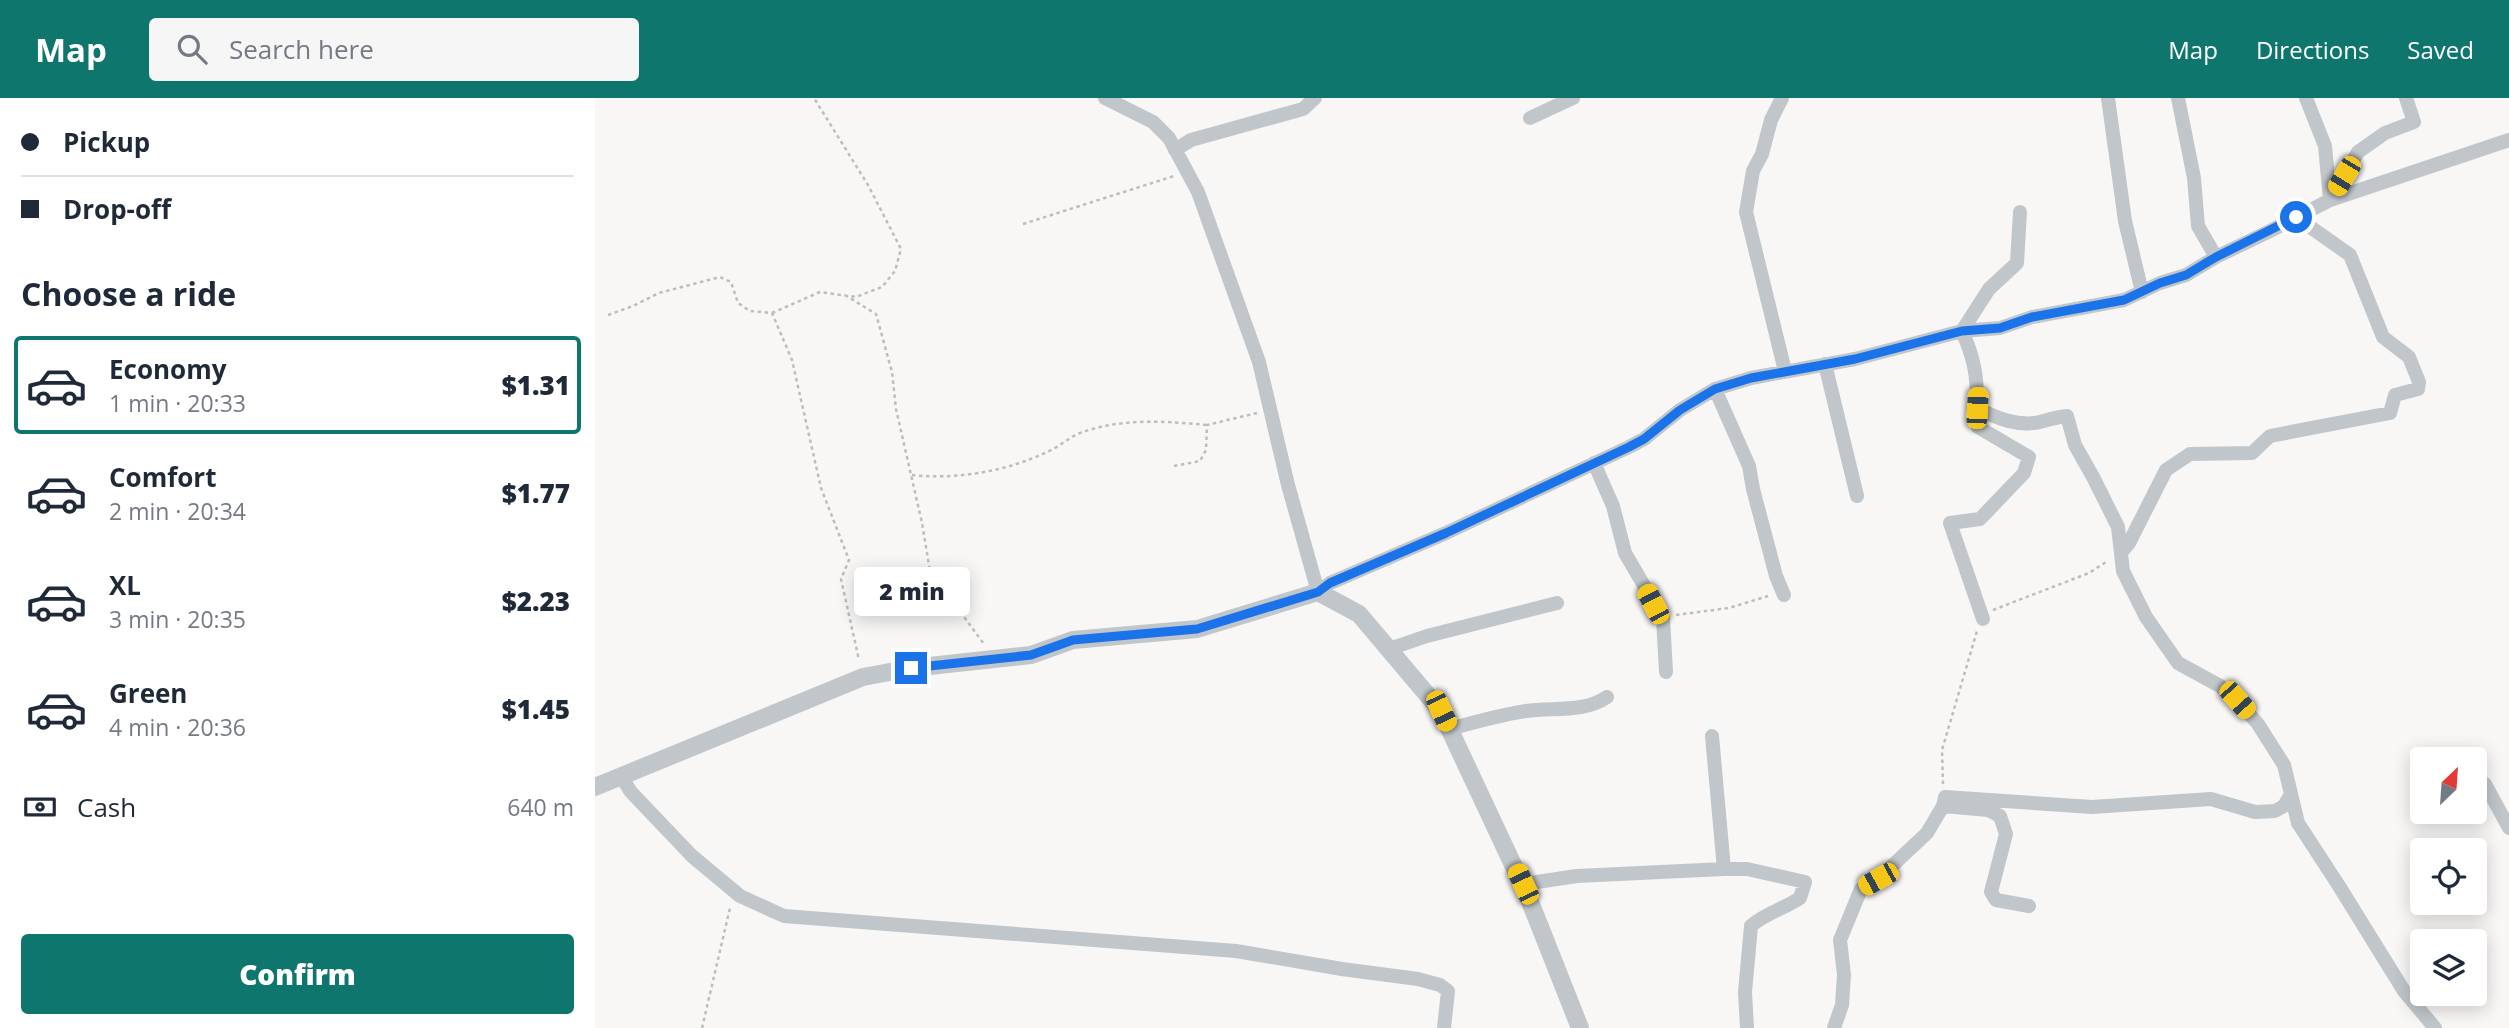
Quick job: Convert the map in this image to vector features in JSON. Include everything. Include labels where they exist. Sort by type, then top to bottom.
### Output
[{"type":"street","points":[[1105,98],[1153,122],[1169,138],[1188,172],[1198,192],[1259,362],[1318,592],[1359,614],[1441,711],[1523,884],[1580,1028]]},
{"type":"street","points":[[1175,150],[1191,140],[1303,108],[1315,98]]},
{"type":"street","points":[[1530,118],[1573,98]]},
{"type":"street","points":[[1782,98],[1771,120],[1762,153],[1752,171],[1746,212],[1785,371]]},
{"type":"street","points":[[2108,98],[2125,221],[2141,292]]},
{"type":"street","points":[[2178,98],[2194,178],[2198,226],[2216,257]]},
{"type":"street","points":[[2306,98],[2325,146],[2330,200]]},
{"type":"street","points":[[2330,200],[2358,152],[2385,133],[2414,122],[2406,98]]},
{"type":"street","points":[[595,788],[863,677],[911,668],[1031,655],[1073,640],[1197,629],[1318,592],[1330,583],[1446,533],[1644,439],[1680,410],[1715,389],[1751,378],[1855,359],[1962,331],[2000,328],[2032,317],[2124,300],[2186,275],[2216,257],[2330,200],[2509,140]]},
{"type":"street","points":[[1962,331],[1989,289],[2017,263],[2020,212]]},
{"type":"street","points":[[2121,553],[2129,543],[2165,470],[2190,454],[2252,453],[2270,436],[2390,413],[2395,395],[2418,389],[2419,382],[2409,357],[2383,337],[2350,255],[2296,217]]},
{"type":"street","points":[[1962,331],[1972,352],[1978,381],[1977,408],[1997,418],[2019,423],[2067,416],[2075,445],[2118,527],[2123,571],[2146,617],[2178,663],[2220,686],[2259,724],[2284,765],[2298,823],[2404,991],[2435,1028]]},
{"type":"street","points":[[1825,365],[1857,496]]},
{"type":"street","points":[[1715,389],[1749,466],[1776,576],[1784,596]]},
{"type":"street","points":[[1982,410],[1978,427],[2029,457],[2024,473],[1980,519],[1949,523],[1983,619]]},
{"type":"street","points":[[1594,463],[1613,506],[1625,553],[1663,618],[1666,672]]},
{"type":"street","points":[[1389,649],[1427,636],[1557,603]]},
{"type":"street","points":[[1450,730],[1484,719],[1528,711],[1570,709],[1600,702],[1607,697]]},
{"type":"street","points":[[1712,736],[1724,869]]},
{"type":"street","points":[[622,778],[631,792],[692,856],[740,896],[783,916],[1236,951],[1418,979],[1440,985],[1448,991],[1444,1028]]},
{"type":"street","points":[[2487,788],[2509,828]]},
{"type":"street","points":[[1944,802],[2092,807],[2211,799],[2255,812],[2275,811],[2284,806],[2291,794]]},
{"type":"street","points":[[1944,802],[1988,810],[2000,817],[2006,834],[1991,892],[1996,900],[2029,906]]},
{"type":"street","points":[[1834,1028],[1842,1005],[1844,975],[1840,940],[1861,889],[1878,879],[1927,833],[1944,802]]},
{"type":"street","points":[[1523,884],[1577,876],[1724,869],[1747,869],[1805,882],[1800,898],[1751,926],[1745,992],[1747,1028]]},
{"type":"path","points":[[608,315],[659,293],[720,277],[731,282],[738,303],[750,311],[772,313],[820,292],[856,297],[882,287],[895,271],[901,249],[868,185],[814,98]]},
{"type":"path","points":[[1023,224],[1188,172]]},
{"type":"path","points":[[845,295],[876,314],[892,372],[896,409],[930,571],[994,658]]},
{"type":"path","points":[[772,313],[792,360],[821,488],[849,560],[841,579],[863,677]]},
{"type":"path","points":[[911,475],[968,475],[1023,462],[1078,434],[1115,425],[1138,421],[1207,425],[1271,410]]},
{"type":"path","points":[[1174,467],[1200,461],[1206,450],[1207,425]]},
{"type":"path","points":[[1944,802],[1942,750],[1978,625],[1989,612],[2089,573],[2121,553]]},
{"type":"path","points":[[1663,618],[1730,608],[1763,596],[1784,596]]},
{"type":"path","points":[[702,1028],[730,903]]},
{"type":"route","points":[[911,668],[1031,655],[1073,640],[1197,629],[1318,592],[1330,583],[1446,533],[1629,447],[1644,439],[1680,410],[1715,389],[1751,378],[1855,359],[1962,331],[2000,328],[2032,317],[2124,300],[2160,283],[2186,275],[2296,217]]}]
